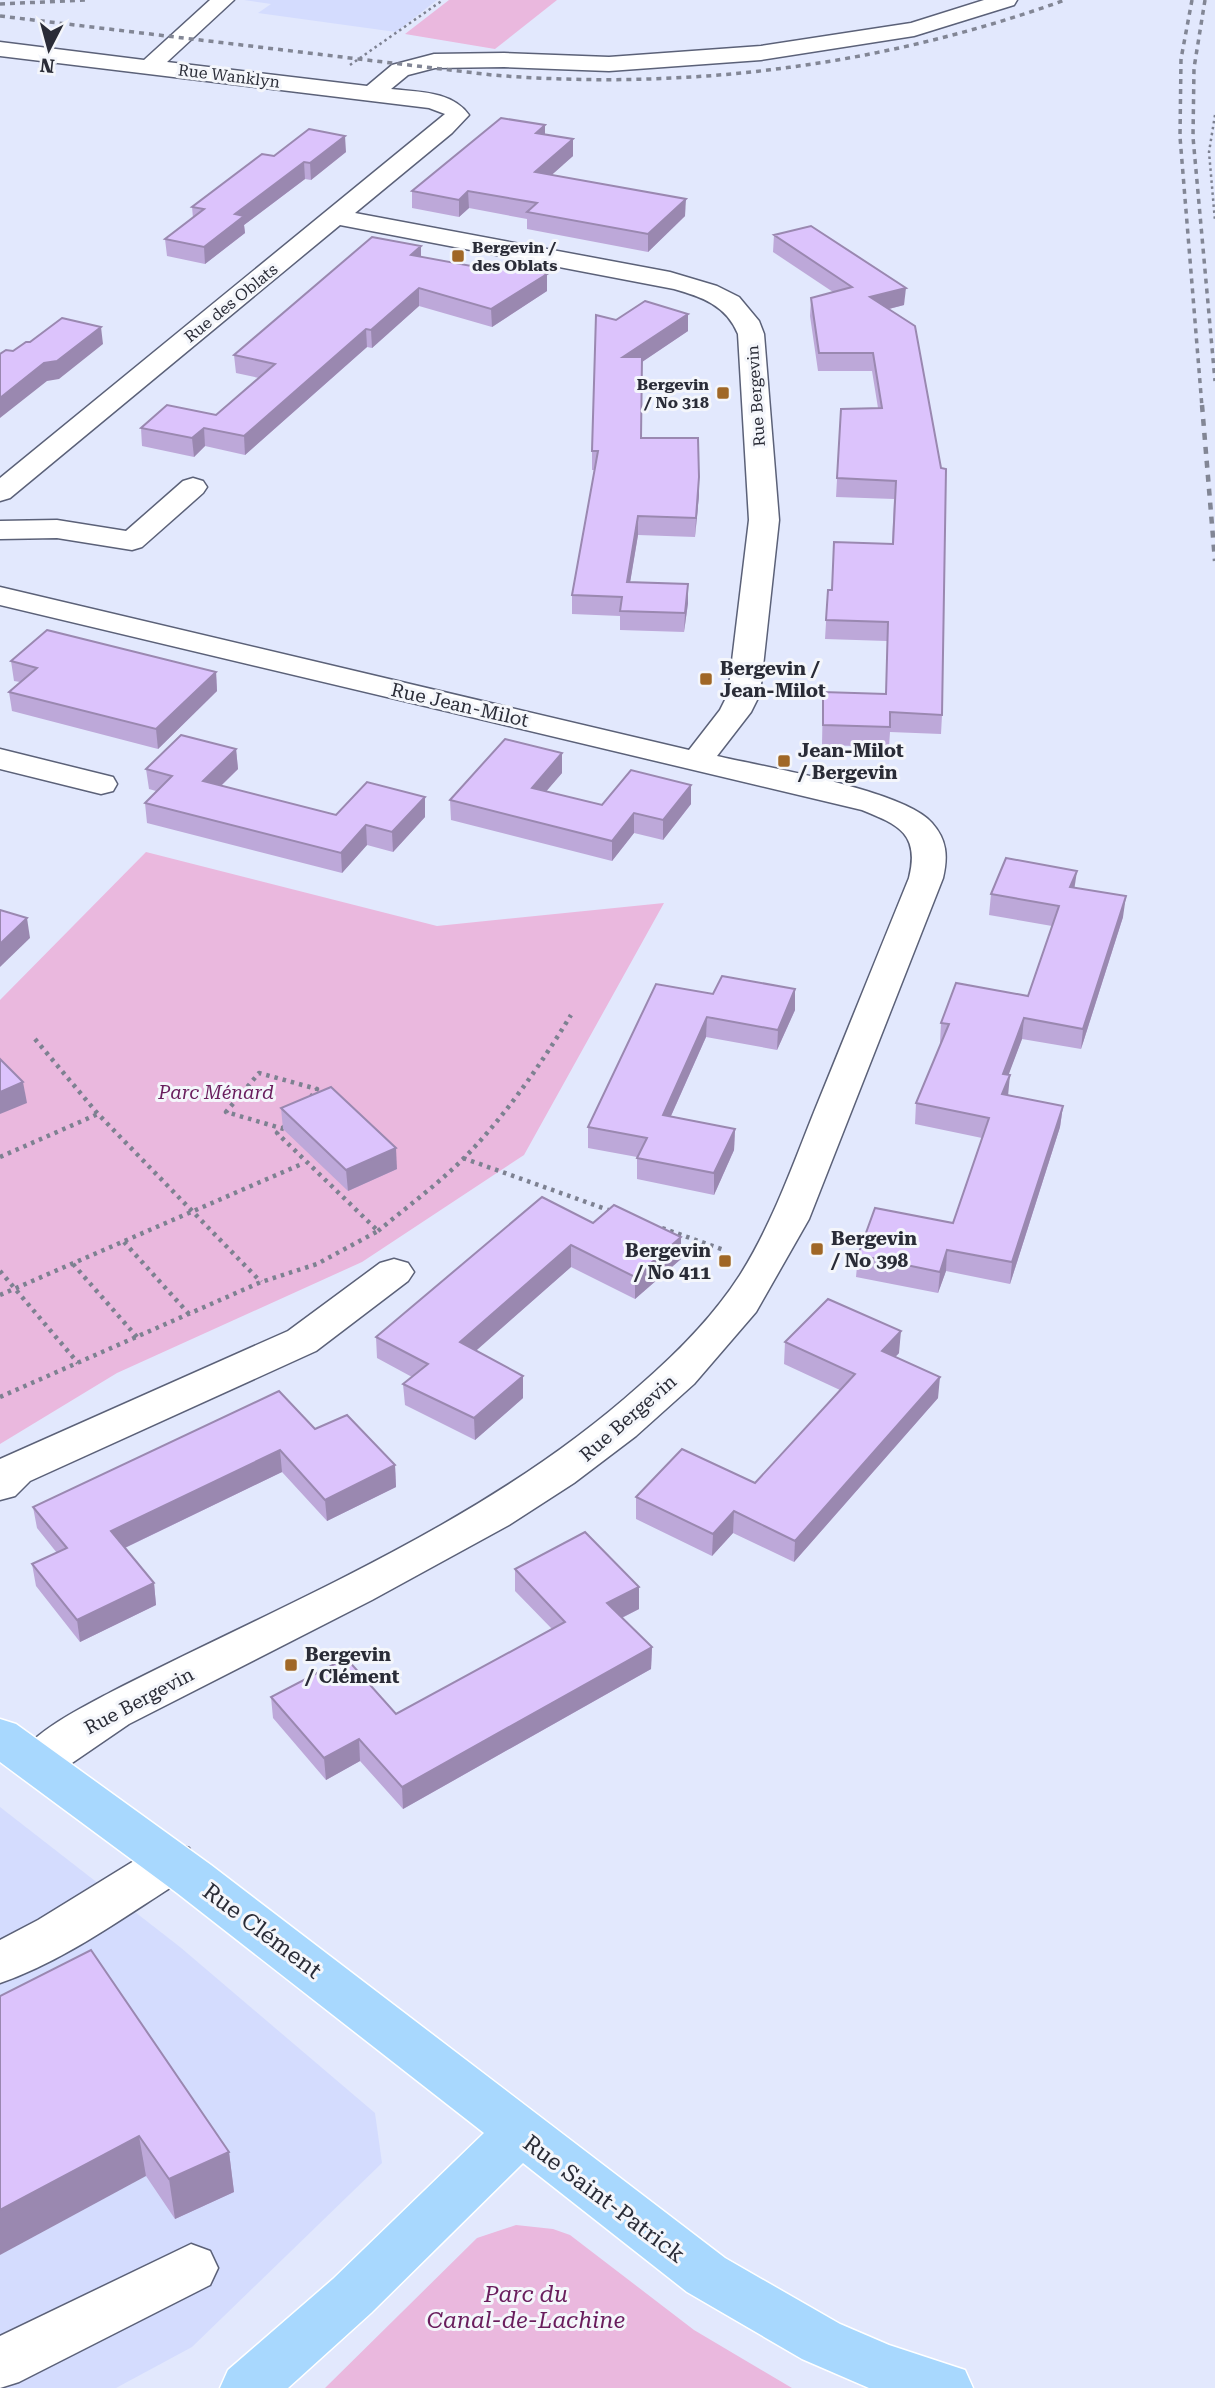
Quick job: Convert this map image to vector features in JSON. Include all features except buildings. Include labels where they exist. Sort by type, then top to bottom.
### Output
[{"type":"main road","name":"Rue Clément","points":[[19,1750],[172,1862],[520,2132]]},
{"type":"main road","name":"Rue Saint-Patrick","points":[[248,2388],[352,2296],[520,2132],[706,2274],[776,2319],[838,2351],[876,2378],[945,2388]]},
{"type":"street","points":[[149,67],[223,0]]},
{"type":"street","points":[[373,94],[400,70],[434,61],[504,60],[610,64],[761,53],[914,29],[1006,0]]},
{"type":"street","name":"Rue Wanklyn","points":[[0,49],[432,101],[456,111]]},
{"type":"street","name":"Rue des Oblats","points":[[0,492],[454,120],[456,111]]},
{"type":"street","name":"Rue Bergevin","points":[[334,217],[670,280],[722,297],[741,312],[751,334],[763,492],[762,549],[744,694],[735,712],[697,761]]},
{"type":"street","points":[[0,530],[57,528],[132,541],[192,487]]},
{"type":"street","name":"Rue Jean-Milot","points":[[0,596],[873,803],[915,824]]},
{"type":"street","points":[[0,759],[101,784]]},
{"type":"street","name":"Rue Bergevin","points":[[19,1750],[97,1721],[467,1531],[529,1493],[605,1440],[644,1409],[692,1361],[735,1312],[767,1264],[809,1175],[931,864],[931,850],[925,836],[915,824]]},
{"type":"street","points":[[0,1485],[15,1470],[302,1341],[394,1272]]},
{"type":"street","points":[[0,1963],[55,1934],[172,1862]]},
{"type":"street","points":[[0,2364],[191,2268]]},
{"type":"path","points":[[343,70],[443,0]]},
{"type":"path","points":[[1215,116],[1211,123],[1209,144],[1215,221]]},
{"type":"path","points":[[0,1397],[261,1282],[317,1264],[377,1231],[463,1158],[493,1124],[570,1015]]},
{"type":"path","points":[[35,1039],[98,1114],[191,1213],[261,1282]]},
{"type":"path","points":[[284,1129],[226,1112],[259,1073],[317,1089],[308,1100]]},
{"type":"path","points":[[0,1157],[98,1114]]},
{"type":"path","points":[[290,1120],[284,1129],[277,1133],[377,1231]]},
{"type":"path","points":[[463,1158],[620,1214]]},
{"type":"path","points":[[0,1295],[305,1163]]},
{"type":"path","points":[[659,1227],[724,1250]]},
{"type":"path","points":[[124,1242],[189,1314]]},
{"type":"path","points":[[73,1264],[137,1337]]},
{"type":"path","points":[[0,1271],[78,1363]]},
{"type":"shaded area","points":[[244,0],[437,0],[396,32],[258,13],[271,4]]},
{"type":"shaded area","points":[[0,1807],[180,1947],[375,2113],[382,2163],[192,2347],[116,2388],[0,2388]]},
{"type":"green space","points":[[449,0],[557,0],[495,49],[405,34]]},
{"type":"green space","name":"Parc Ménard","points":[[146,852],[437,926],[664,903],[524,1155],[362,1262],[117,1373],[0,1444],[0,1000]]},
{"type":"green space","name":"Parc du Canal-de-Lachine","points":[[516,2225],[553,2229],[570,2235],[694,2330],[792,2388],[325,2388],[477,2238]]},
{"type":"railway","points":[[0,4],[87,0]]},
{"type":"railway","points":[[0,16],[492,75],[638,79],[710,76],[854,57],[926,42],[1065,0]]},
{"type":"railway","points":[[1192,0],[1181,59],[1180,137],[1202,407]]},
{"type":"railway","points":[[1205,0],[1194,68],[1193,137],[1215,381]]},
{"type":"railway","points":[[1202,405],[1215,561]]},
{"type":"place","name":"Bergevin / des Oblats","points":[[458,256]]},
{"type":"place","name":"Bergevin / No 318","points":[[723,393]]},
{"type":"place","name":"Bergevin / Jean-Milot","points":[[706,679]]},
{"type":"place","name":"Jean-Milot / Bergevin","points":[[784,761]]},
{"type":"place","name":"Bergevin / No 398","points":[[817,1249]]},
{"type":"place","name":"Bergevin / No 411","points":[[725,1261]]},
{"type":"place","name":"Bergevin / Clément","points":[[291,1665]]}]
